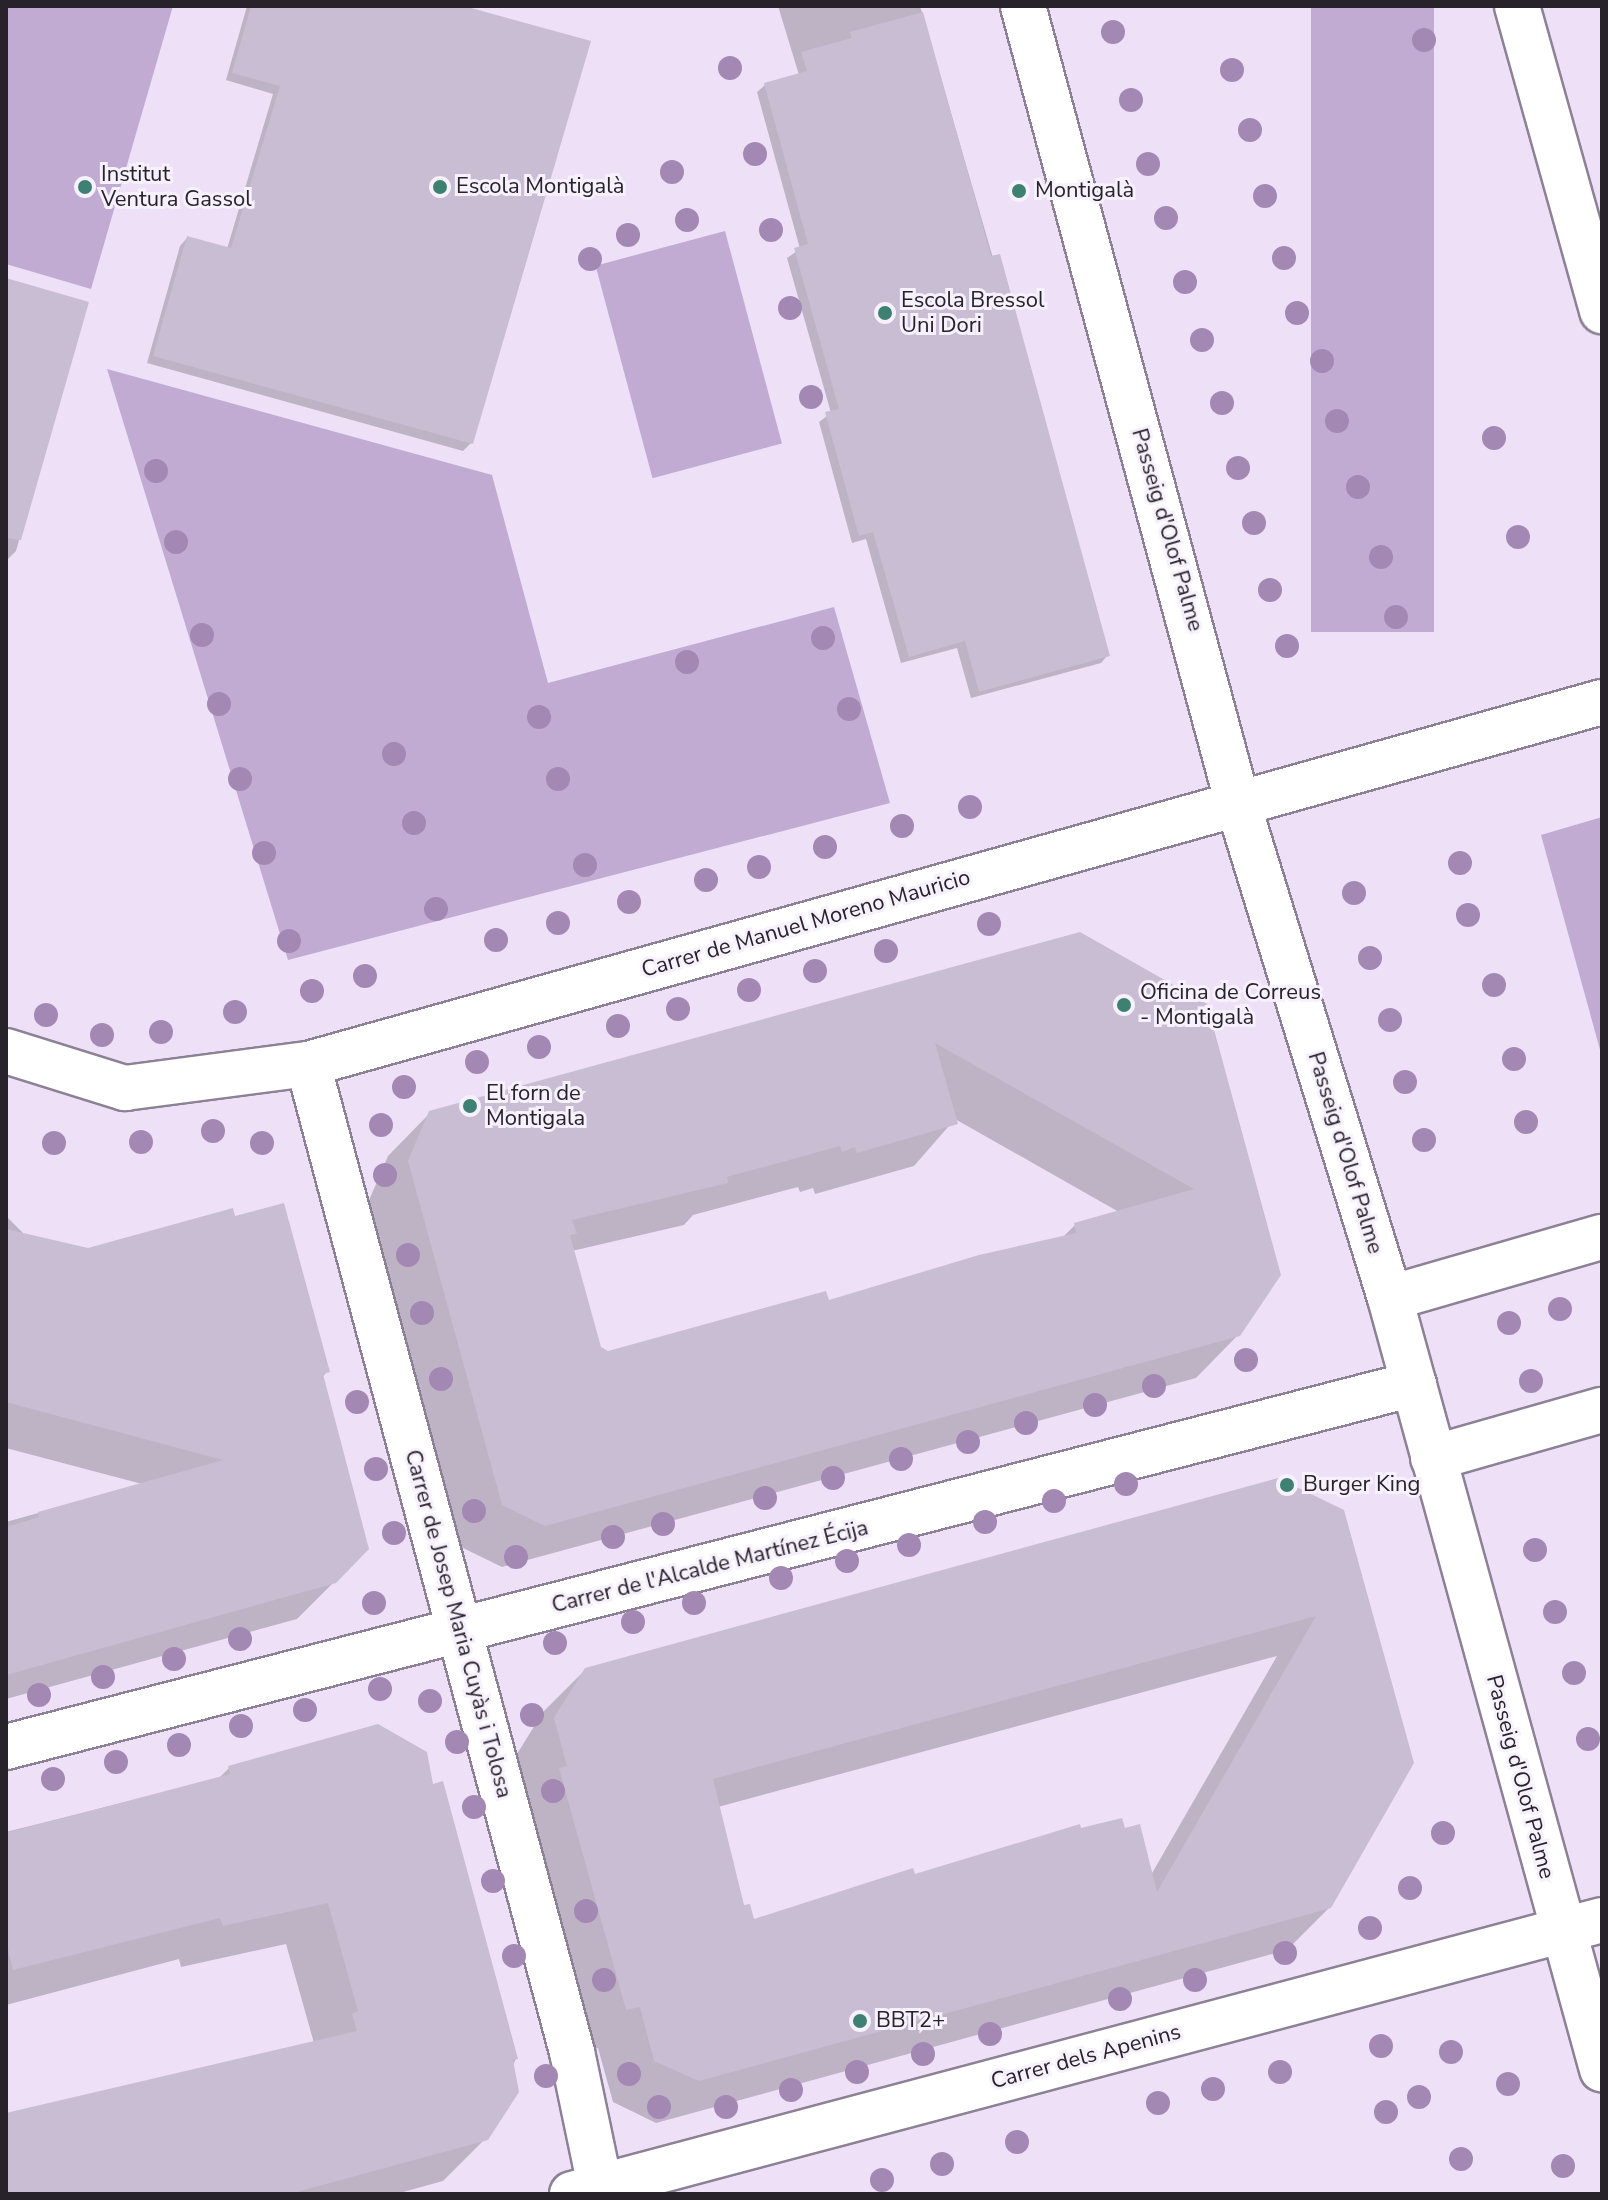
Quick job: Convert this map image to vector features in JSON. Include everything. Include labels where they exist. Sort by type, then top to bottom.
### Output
[{"type":"street","name":"Passeig d'Olof Palme","points":[[1023,6],[1237,801],[1390,1298],[1433,1458],[1582,1926],[1602,2069]]},
{"type":"street","points":[[1517,6],[1602,311]]},
{"type":"street","name":"Carrer de Manuel Moreno Mauricio","points":[[6,1051],[125,1088],[308,1064],[1237,801],[1602,702]]},
{"type":"street","name":"Carrer de Josep Maria Cuyàs i Tolosa","points":[[308,1064],[572,2052],[585,2190]]},
{"type":"street","points":[[1390,1298],[1602,1237]]},
{"type":"street","name":"Carrer de l'Alcalde Martínez Écija","points":[[6,1747],[334,1665],[461,1628],[596,1599],[1414,1384]]},
{"type":"street","points":[[1433,1458],[1602,1410]]},
{"type":"street","name":"Carrer dels Apenins","points":[[585,2190],[1582,1926]]},
{"type":"shaded area","points":[[6,6],[173,6],[91,289],[6,264]]},
{"type":"shaded area","points":[[1311,6],[1434,6],[1434,632],[1311,632]]},
{"type":"shaded area","points":[[725,231],[782,444],[653,478],[596,266]]},
{"type":"shaded area","points":[[107,369],[492,475],[548,683],[834,607],[890,803],[288,960]]},
{"type":"shaded area","points":[[1602,817],[1602,1057],[1541,835]]},
{"type":"building","points":[[251,6],[464,6],[591,41],[473,444],[153,356],[187,236],[231,248],[280,86],[232,73]]},
{"type":"building","name":"Escola Bressol Uni Dori","points":[[923,12],[991,256],[1000,254],[1110,656],[979,692],[965,641],[909,657],[873,532],[859,536],[825,412],[839,409],[794,248],[808,244],[764,83],[807,71],[801,52],[852,38],[850,32]]},
{"type":"building","points":[[6,278],[89,302],[21,540],[6,538]]},
{"type":"building","points":[[1080,932],[1207,1004],[1281,1275],[1240,1336],[545,1526],[502,1505],[408,1161],[429,1111]],"holes":[[[935,1043],[1194,1189],[1074,1223],[1076,1233],[979,1255],[829,1300],[826,1291],[608,1351],[601,1347],[570,1235],[577,1234],[572,1220],[728,1183],[727,1177],[840,1146],[842,1152],[855,1147],[857,1153],[958,1124]]]},
{"type":"building","points":[[284,1203],[330,1372],[323,1374],[369,1549],[336,1583],[6,1675],[6,1527],[39,1517],[38,1512],[223,1460],[6,1402],[6,1229],[88,1248],[233,1208],[235,1216]]},
{"type":"building","points":[[1278,1478],[1344,1510],[1414,1763],[1331,1908],[699,2081],[654,2061],[640,2007],[626,2010],[559,1768],[567,1766],[554,1718],[585,1668]],"holes":[[[1316,1616],[1157,1892],[1140,1824],[1125,1828],[1122,1818],[1081,1828],[1080,1824],[915,1874],[913,1868],[754,1919],[750,1904],[744,1905],[713,1779]]]},
{"type":"building","points":[[378,1724],[427,1752],[433,1784],[443,1781],[518,2059],[513,2060],[519,2092],[488,2140],[289,2194],[6,2194],[6,2113],[357,2031],[352,2014],[358,2011],[328,1903],[223,1926],[220,1918],[13,1970],[6,1941],[6,1833],[230,1774],[228,1766]]},
{"type":"place","name":"Institut Ventura Gassol","points":[[85,187]]},
{"type":"place","name":"Escola Montigalà","points":[[440,187]]},
{"type":"place","name":"Montigalà","points":[[1019,191]]},
{"type":"place","name":"Escola Bressol Uni Dori","points":[[885,313]]},
{"type":"place","name":"Oficina de Correus - Montigalà","points":[[1124,1005]]},
{"type":"place","name":"El forn de Montigala","points":[[470,1106]]},
{"type":"place","name":"Burger King","points":[[1287,1485]]},
{"type":"place","name":"BBT2+","points":[[860,2021]]}]
